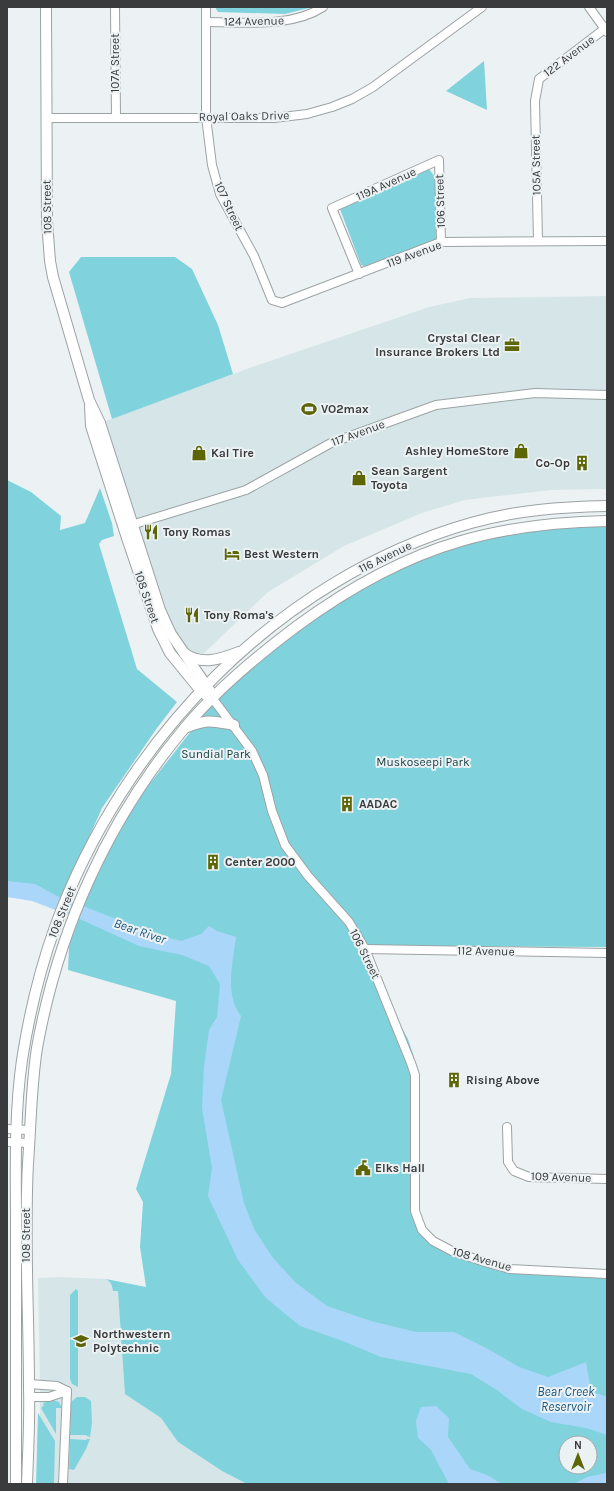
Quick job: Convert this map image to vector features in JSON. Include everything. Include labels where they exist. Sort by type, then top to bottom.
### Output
[{"type":"main road","name":"108 Street","points":[[46,7],[47,221],[50,261],[53,277],[89,400],[100,423],[158,629],[170,653],[204,688]]},
{"type":"main road","name":"116 Avenue","points":[[204,688],[246,648],[286,616],[342,579],[389,553],[430,536],[473,522],[519,512],[560,508],[607,506]]},
{"type":"main road","name":"116 Avenue","points":[[213,699],[266,650],[307,619],[369,580],[414,558],[459,542],[508,530],[559,523],[607,520]]},
{"type":"main road","name":"108 Street","points":[[128,526],[160,610],[171,634],[204,688]]},
{"type":"main road","points":[[181,650],[188,656],[212,661],[222,659],[246,648]]},
{"type":"main road","name":"108 Street","points":[[16,1484],[12,1397],[12,1129],[26,1041],[37,989],[56,926],[100,829],[135,772],[171,724],[204,688]]},
{"type":"main road","points":[[204,688],[213,699]]},
{"type":"main road","name":"108 Street","points":[[27,1484],[29,1384],[26,1196],[32,1084],[38,1042],[49,994],[68,931],[83,893],[102,854],[135,796],[156,764],[185,728],[213,699]]},
{"type":"main road","points":[[185,728],[203,721],[211,720],[234,725]]},
{"type":"main road","points":[[12,1384],[29,1384]]},
{"type":"main road","points":[[12,1397],[29,1397]]},
{"type":"street","name":"107A Street","points":[[115,7],[116,118]]},
{"type":"street","name":"107 Street","points":[[206,7],[206,117],[212,165],[220,194],[254,256],[272,300],[275,302]]},
{"type":"street","name":"124 Avenue","points":[[206,22],[280,22],[294,20],[312,14],[323,7]]},
{"type":"street","name":"Royal Oaks Drive","points":[[46,118],[285,117],[307,114],[332,107],[352,99],[373,87],[482,7]]},
{"type":"street","points":[[589,7],[606,29]]},
{"type":"street","name":"122 Avenue","points":[[537,89],[539,79],[606,29]]},
{"type":"street","name":"105A Street","points":[[537,89],[535,101],[538,242]]},
{"type":"street","name":"119A Avenue","points":[[359,274],[332,208],[439,160]]},
{"type":"street","name":"106 Street","points":[[439,160],[441,242]]},
{"type":"street","name":"119 Avenue","points":[[275,302],[282,303],[441,242],[607,241]]},
{"type":"street","name":"117 Avenue","points":[[128,526],[246,490],[331,442],[436,405],[535,392],[607,395]]},
{"type":"street","name":"106 Street","points":[[213,699],[234,725],[252,751],[263,775],[272,811],[285,845],[308,876],[349,922],[365,949],[411,1063],[415,1075],[416,1211],[418,1221]]},
{"type":"street","name":"112 Avenue","points":[[365,949],[607,953]]},
{"type":"street","name":"109 Avenue","points":[[508,1127],[508,1162],[514,1171],[529,1177],[607,1179]]},
{"type":"street","points":[[12,1129],[29,1130]]},
{"type":"street","points":[[12,1142],[29,1143]]},
{"type":"street","name":"108 Avenue","points":[[418,1221],[422,1230],[438,1244],[452,1251],[502,1267],[607,1274]]},
{"type":"street","points":[[29,1384],[57,1386],[66,1391]]},
{"type":"street","points":[[29,1397],[50,1397],[66,1391]]},
{"type":"street","points":[[63,1484],[66,1391]]},
{"type":"shaded area","points":[[607,296],[607,489],[552,490],[465,500],[422,513],[344,546],[268,592],[198,659],[171,634],[100,423],[255,366],[429,307],[470,298]]},
{"type":"shaded area","name":"Northwestern Polytechnic","points":[[60,1277],[106,1279],[110,1281],[112,1286],[118,1291],[126,1394],[161,1418],[178,1442],[222,1471],[247,1484],[39,1484],[40,1390],[38,1278]]},
{"type":"green space","points":[[215,7],[313,7],[285,14],[218,12]]},
{"type":"green space","points":[[484,61],[487,110],[446,91]]},
{"type":"green space","points":[[429,169],[435,177],[436,243],[368,268],[361,265],[340,209]]},
{"type":"green space","points":[[81,257],[175,257],[192,269],[218,325],[233,374],[112,419],[69,272]]},
{"type":"green space","points":[[7,480],[31,492],[61,516],[60,530],[85,523],[100,488],[112,523],[114,536],[102,540],[99,544],[137,669],[177,702],[157,728],[102,808],[59,905],[7,892]]},
{"type":"green space","name":"Muskoseepi Park","points":[[607,521],[607,947],[356,946],[408,1039],[414,1057],[418,1129],[415,1204],[430,1236],[450,1247],[517,1271],[607,1274],[607,1484],[247,1484],[222,1471],[178,1442],[161,1418],[125,1394],[118,1291],[113,1291],[111,1284],[106,1279],[146,1287],[140,1247],[143,1202],[136,1189],[171,1074],[176,1001],[68,970],[69,946],[89,891],[129,814],[148,786],[228,684],[348,592],[459,542]]},
{"type":"green space","points":[[76,1289],[78,1291],[78,1387],[72,1384],[70,1379],[70,1295]]},
{"type":"green space","points":[[77,1397],[85,1397],[91,1401],[92,1423],[90,1437],[86,1435],[70,1435],[71,1404]]},
{"type":"green space","points":[[53,1400],[59,1402],[62,1408],[56,1408],[56,1434],[41,1408],[44,1405],[43,1403]]},
{"type":"green space","points":[[38,1413],[55,1441],[54,1484],[36,1484]]},
{"type":"green space","points":[[70,1439],[90,1439],[74,1470],[69,1469]]},
{"type":"water","name":"Bear Creek Reservoir","points":[[7,881],[35,884],[57,896],[152,933],[181,941],[201,934],[209,926],[217,931],[236,937],[231,988],[236,1007],[241,1016],[221,1100],[244,1203],[254,1229],[273,1258],[296,1283],[327,1306],[371,1321],[416,1332],[454,1332],[519,1367],[548,1377],[586,1362],[591,1391],[607,1397],[607,1435],[586,1428],[551,1422],[522,1409],[497,1390],[471,1374],[381,1357],[343,1341],[300,1326],[266,1298],[238,1260],[208,1196],[212,1168],[202,1108],[204,1067],[209,1030],[217,1017],[220,984],[209,966],[182,955],[139,946],[82,920],[32,901],[7,897]]},
{"type":"water","points":[[436,1406],[449,1418],[448,1437],[470,1469],[487,1475],[502,1484],[449,1484],[431,1450],[418,1438],[416,1421],[421,1407]]},
{"type":"water","points":[[607,1471],[607,1484],[574,1484],[587,1477],[606,1473]]},
{"type":"place","name":"Crystal Clear Insurance Brokers Ltd","points":[[512,345]]},
{"type":"place","name":"VO2max","points":[[309,409]]},
{"type":"place","name":"Ashley HomeStore","points":[[521,451]]},
{"type":"place","name":"Kal Tire","points":[[199,453]]},
{"type":"place","name":"Co-Op","points":[[582,463]]},
{"type":"place","name":"Sean Sargent Toyota","points":[[359,478]]},
{"type":"place","name":"Tony Romas","points":[[151,532]]},
{"type":"place","name":"Best Western","points":[[232,554]]},
{"type":"place","name":"Tony Roma's","points":[[192,615]]},
{"type":"place","name":"AADAC","points":[[347,804]]},
{"type":"place","name":"Center 2000","points":[[213,862]]},
{"type":"place","name":"Rising Above","points":[[454,1080]]},
{"type":"place","name":"Elks Hall","points":[[363,1168]]},
{"type":"place","name":"Northwestern Polytechnic","points":[[81,1341]]},
{"type":"park label","name":"Sundial Park","points":[[216,754]]},
{"type":"water label","name":"Bear River","points":[[140,931]]}]
